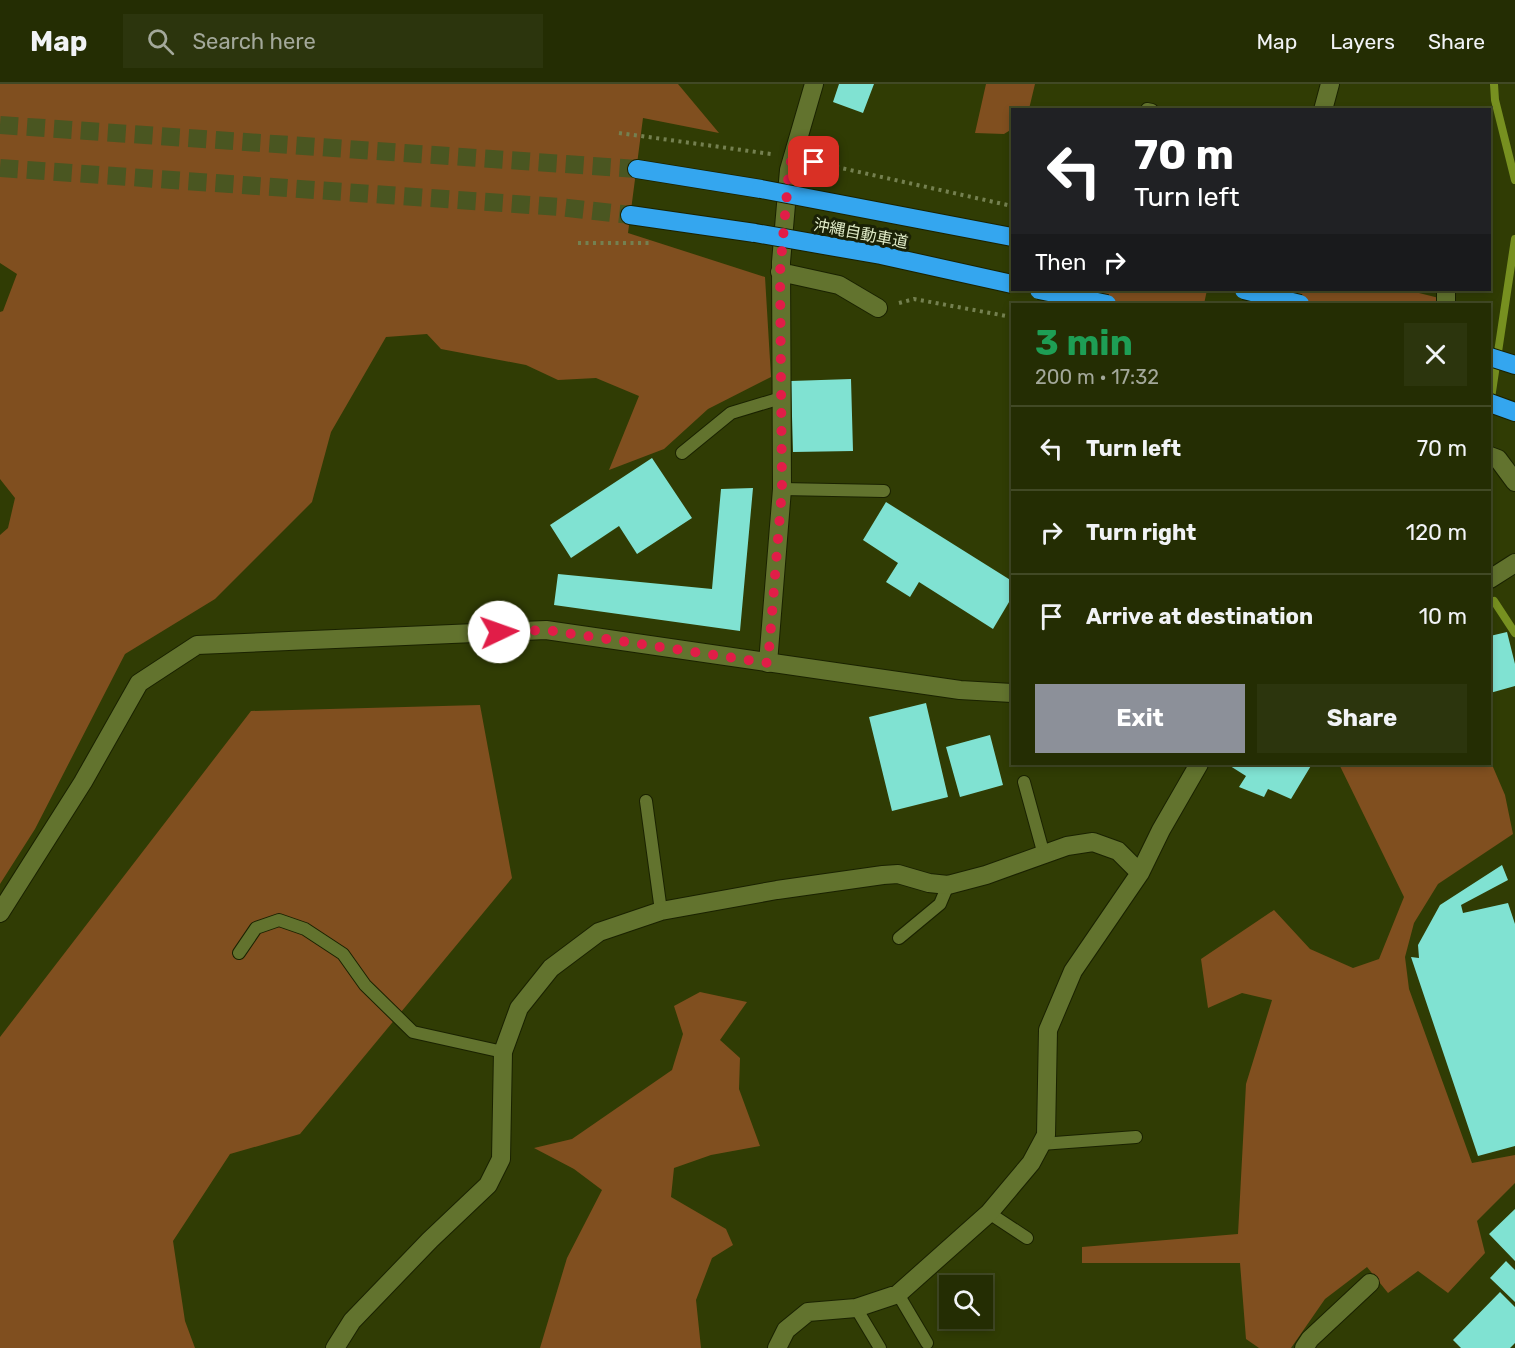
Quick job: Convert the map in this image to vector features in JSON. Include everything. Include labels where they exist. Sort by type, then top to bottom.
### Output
[{"type":"highway","name":"沖縄自動車道","points":[[638,170],[761,189],[1011,237]]},
{"type":"highway","name":"沖縄自動車道","points":[[630,215],[755,233],[881,255],[1011,284]]},
{"type":"highway","points":[[1044,291],[1102,303]]},
{"type":"highway","points":[[1248,291],[1296,303]]},
{"type":"highway","points":[[1491,357],[1515,365]]},
{"type":"highway","points":[[1491,403],[1515,412]]},
{"type":"street","points":[[768,663],[782,489],[780,272],[789,170],[814,84]]},
{"type":"street","points":[[1324,108],[1330,84]]},
{"type":"street","points":[[780,272],[839,285],[878,308]]},
{"type":"street","points":[[1491,456],[1498,459],[1515,482]]},
{"type":"street","points":[[1491,578],[1515,563]]},
{"type":"street","points":[[0,913],[83,782],[139,683],[197,645],[546,630],[960,690],[1011,693]]},
{"type":"street","points":[[777,1348],[786,1330],[808,1312],[856,1308],[898,1294],[989,1214],[1031,1163],[1046,1135],[1048,1030],[1073,971],[1140,873],[1161,830],[1198,765]]},
{"type":"street","points":[[335,1348],[352,1321],[430,1240],[488,1185],[501,1159],[503,1052],[519,1008],[551,968],[599,932],[662,911],[777,890],[884,875],[898,874],[929,883],[948,885],[986,875],[1067,846],[1093,842],[1118,851],[1140,873]]},
{"type":"street","points":[[1304,1348],[1310,1339],[1370,1283]]},
{"type":"lane","points":[[682,453],[731,413],[781,398]]},
{"type":"lane","points":[[782,489],[884,491]]},
{"type":"lane","points":[[1024,782],[1044,855]]},
{"type":"lane","points":[[646,801],[662,911]]},
{"type":"lane","points":[[899,938],[940,904],[948,885]]},
{"type":"lane","points":[[239,953],[256,928],[279,920],[305,929],[343,954],[364,985],[412,1032],[503,1052]]},
{"type":"lane","points":[[1041,1144],[1136,1137]]},
{"type":"lane","points":[[989,1214],[1027,1238]]},
{"type":"lane","points":[[898,1294],[927,1343]]},
{"type":"lane","points":[[856,1308],[880,1348]]},
{"type":"path","points":[[619,133],[792,157],[1011,206]]},
{"type":"path","points":[[578,243],[658,243]]},
{"type":"path","points":[[878,308],[914,299],[1011,317]]},
{"type":"shaded area","points":[[0,84],[678,84],[719,133],[643,118],[628,233],[765,277],[771,377],[708,409],[664,449],[609,470],[639,396],[596,378],[558,380],[526,365],[441,349],[427,334],[386,337],[331,432],[312,502],[215,599],[125,654],[35,829],[0,884],[0,535],[8,528],[15,498],[0,479],[0,312],[3,311],[17,274],[0,263]]},
{"type":"shaded area","points":[[986,84],[1035,84],[1029,108],[1011,108],[1011,130],[1004,134],[975,133]]},
{"type":"shaded area","points":[[1088,291],[1207,291],[1204,303],[1084,303]]},
{"type":"shaded area","points":[[1299,291],[1411,291],[1439,298],[1437,303],[1295,303]]},
{"type":"shaded area","points":[[480,705],[512,878],[300,1134],[230,1154],[173,1241],[185,1321],[195,1348],[0,1348],[0,1037],[251,711]]},
{"type":"shaded area","points":[[1491,762],[1505,795],[1513,834],[1438,884],[1414,923],[1405,957],[1409,989],[1472,1163],[1515,1155],[1515,1183],[1477,1221],[1485,1253],[1448,1293],[1418,1271],[1388,1293],[1367,1267],[1325,1299],[1291,1348],[1259,1348],[1246,1339],[1240,1263],[1082,1263],[1082,1247],[1238,1234],[1246,1084],[1272,1000],[1242,993],[1208,1008],[1201,959],[1274,910],[1310,949],[1353,968],[1379,959],[1404,897],[1339,765],[1491,765]]},
{"type":"shaded area","points":[[700,992],[747,1002],[720,1040],[740,1058],[739,1089],[760,1146],[711,1155],[674,1168],[671,1197],[726,1229],[733,1245],[712,1258],[696,1300],[701,1348],[540,1348],[567,1258],[602,1190],[574,1169],[534,1148],[572,1139],[672,1070],[683,1034],[674,1006]]},
{"type":"building","points":[[839,84],[874,84],[863,113],[833,102]]},
{"type":"building","points":[[851,379],[853,451],[793,452],[791,381]]},
{"type":"building","points":[[652,458],[692,518],[637,554],[619,526],[571,558],[550,525]]},
{"type":"building","points":[[753,488],[740,631],[554,605],[558,574],[712,589],[721,489]]},
{"type":"building","points":[[886,502],[1011,580],[1011,599],[993,629],[919,582],[910,597],[886,582],[898,563],[863,540]]},
{"type":"building","points":[[1507,632],[1515,664],[1515,686],[1491,693],[1491,636]]},
{"type":"building","points":[[926,703],[948,797],[892,811],[869,717]]},
{"type":"building","points":[[990,735],[1003,785],[960,797],[946,747]]},
{"type":"building","points":[[1229,765],[1311,765],[1291,799],[1268,789],[1264,797],[1239,787],[1246,776]]},
{"type":"building","points":[[1502,865],[1508,880],[1461,905],[1463,913],[1508,903],[1515,924],[1515,1146],[1478,1156],[1411,957],[1419,958],[1418,945],[1440,905]]},
{"type":"building","points":[[1515,1209],[1515,1261],[1489,1234]]},
{"type":"building","points":[[1506,1261],[1515,1270],[1515,1302],[1490,1278]]},
{"type":"building","points":[[1500,1292],[1515,1307],[1515,1343],[1510,1348],[1461,1348],[1453,1340]]},
{"type":"waterway","points":[[1494,84],[1495,100],[1515,180]]},
{"type":"waterway","points":[[1491,398],[1515,239]]},
{"type":"waterway","points":[[1494,601],[1515,633]]},
{"type":"tunnel","points":[[0,125],[637,169]]},
{"type":"tunnel","points":[[0,168],[559,207],[630,215]]},
{"type":"route","points":[[499,632],[546,630],[768,663],[782,489],[780,272],[789,170],[792,157],[814,162]]}]
